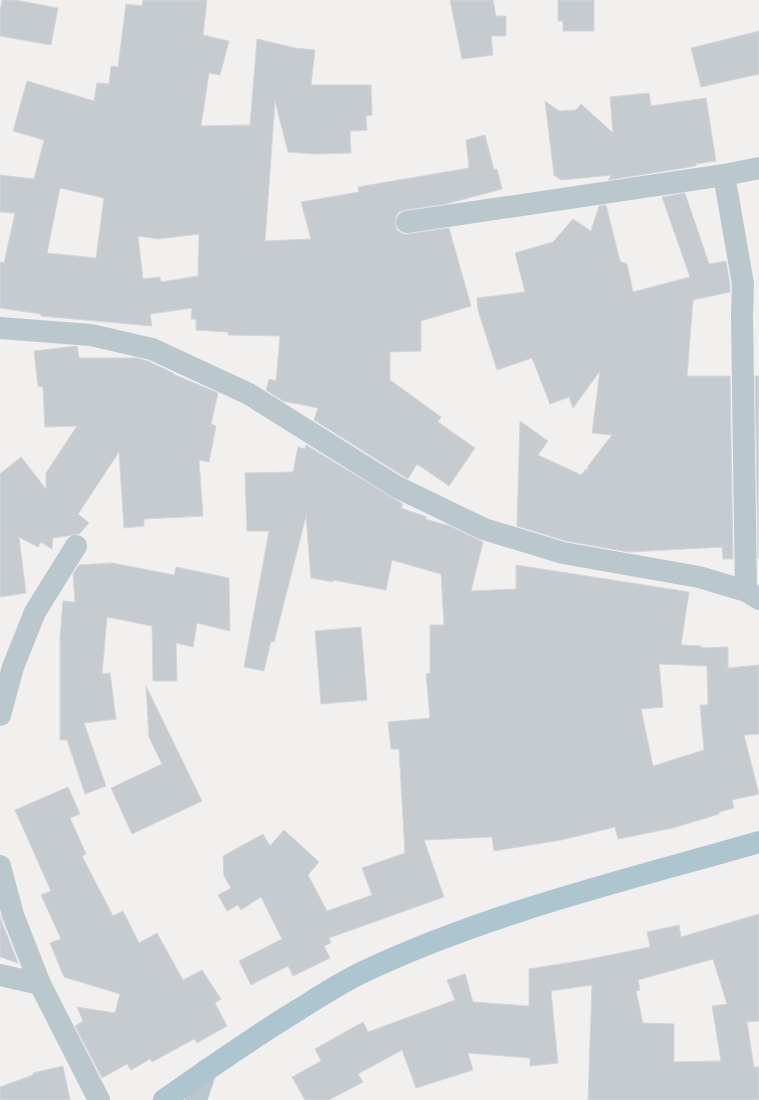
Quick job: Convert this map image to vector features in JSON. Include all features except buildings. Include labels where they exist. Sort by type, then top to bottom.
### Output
[{"type":"main road","points":[[164,1100],[255,1036],[319,997],[361,973],[414,949],[505,917],[614,883],[759,842]]},
{"type":"street","points":[[407,222],[724,176],[759,168]]},
{"type":"street","points":[[0,328],[91,335],[152,349],[249,394],[397,487],[484,529],[563,553],[699,577],[753,595],[751,418],[742,315],[751,282],[724,176]]},
{"type":"street","points":[[0,715],[13,667],[35,612],[76,546]]},
{"type":"street","points":[[0,866],[13,915],[40,984],[99,1100]]},
{"type":"street","points":[[0,975],[40,984]]},
{"type":"street","points":[[196,1100],[206,1070]]}]
